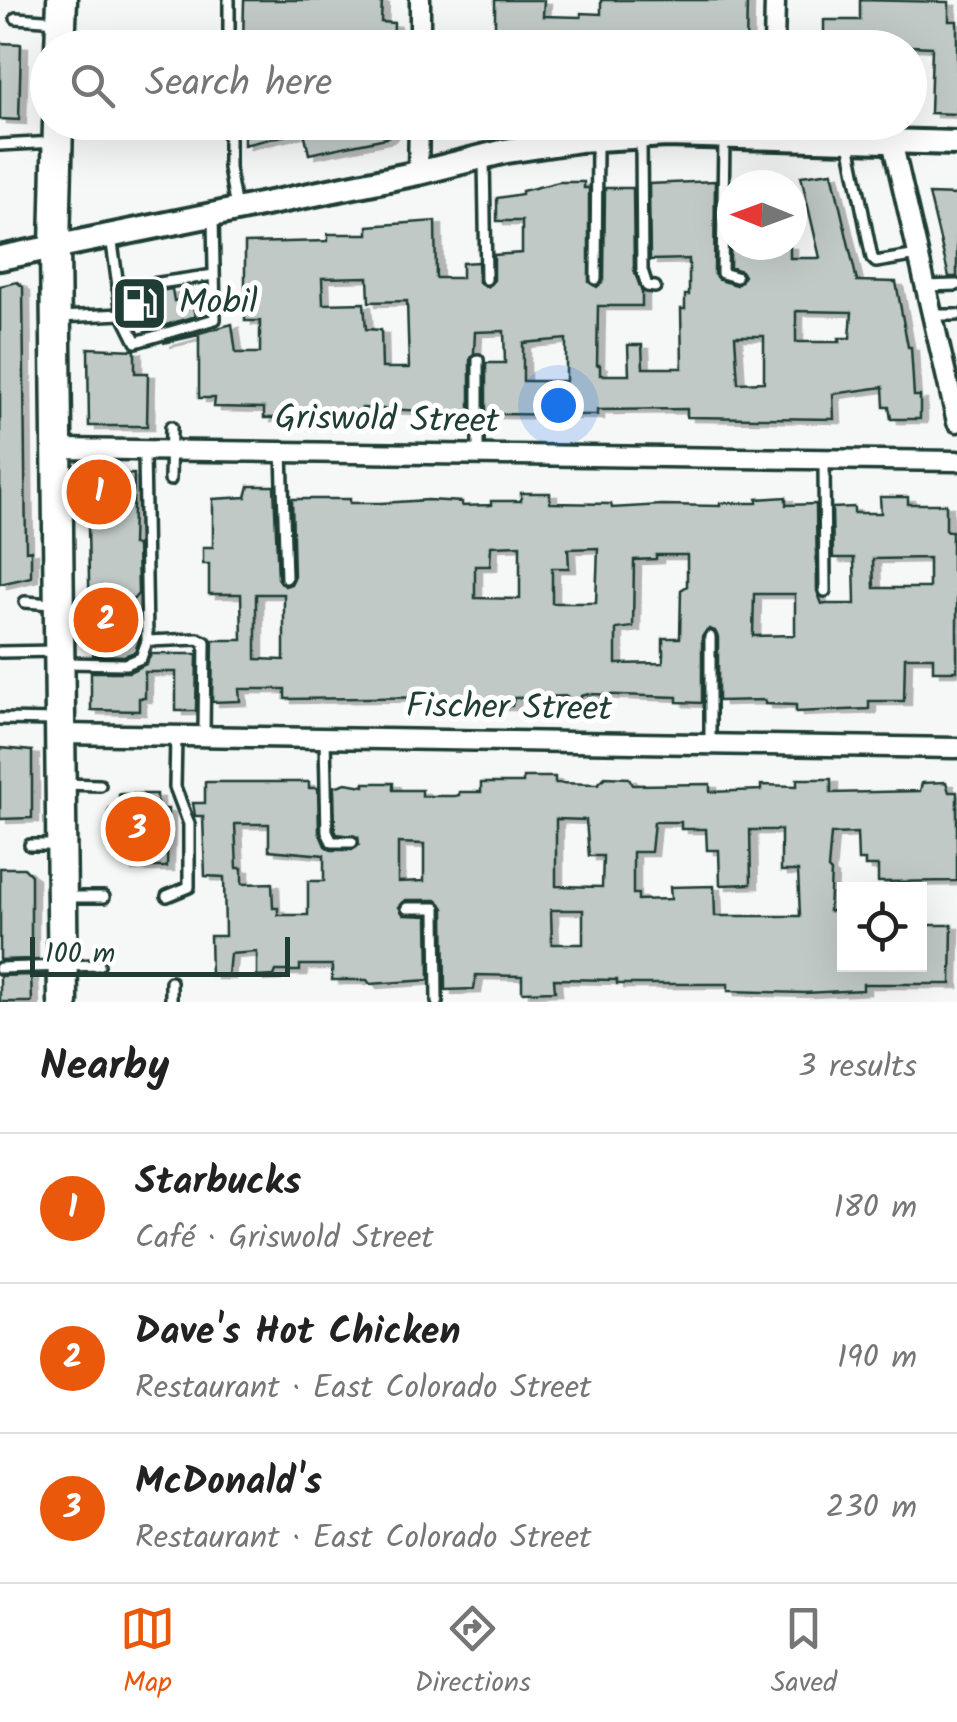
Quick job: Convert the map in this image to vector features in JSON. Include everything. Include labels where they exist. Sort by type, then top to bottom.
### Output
[{"type":"main road","points":[[58,140],[54,246],[63,1002]]},
{"type":"main road","points":[[0,258],[418,173],[484,156],[585,140]]},
{"type":"main road","points":[[848,140],[957,142]]},
{"type":"street","points":[[420,0],[420,30]]},
{"type":"street","points":[[774,30],[775,0]]},
{"type":"street","points":[[418,173],[419,140]]},
{"type":"street","points":[[892,141],[957,422]]},
{"type":"street","name":"Griswold Street","points":[[57,449],[957,461]]},
{"type":"street","name":"Fischer Street","points":[[60,727],[176,736],[957,748]]},
{"type":"lane","points":[[229,30],[230,0]]},
{"type":"lane","points":[[16,18],[61,23]]},
{"type":"lane","points":[[0,145],[30,138]]},
{"type":"lane","points":[[110,234],[122,314],[136,342],[215,319],[214,275],[229,168],[229,140]]},
{"type":"lane","points":[[596,279],[598,140]]},
{"type":"lane","points":[[642,140],[642,270],[648,286],[656,286]]},
{"type":"lane","points":[[724,140],[722,273],[736,277]]},
{"type":"lane","points":[[848,140],[872,258],[876,262],[918,256]]},
{"type":"lane","points":[[484,156],[486,279]]},
{"type":"lane","points":[[118,289],[214,275]]},
{"type":"lane","points":[[925,286],[957,285]]},
{"type":"lane","points":[[55,318],[122,314]]},
{"type":"lane","points":[[932,314],[957,315]]},
{"type":"lane","points":[[478,360],[478,455]]},
{"type":"lane","points":[[170,480],[171,427]]},
{"type":"lane","points":[[0,652],[126,664],[142,658],[147,641],[144,451]]},
{"type":"lane","points":[[282,452],[286,578]]},
{"type":"lane","points":[[824,460],[825,590]]},
{"type":"lane","points":[[25,602],[58,604]]},
{"type":"lane","points":[[710,636],[710,744]]},
{"type":"lane","points":[[147,641],[206,642],[204,736]]},
{"type":"lane","points":[[0,719],[60,727]]},
{"type":"lane","points":[[167,896],[189,887],[189,824],[175,787],[176,736]]},
{"type":"lane","points":[[324,738],[327,832],[332,842],[352,842]]},
{"type":"lane","points":[[60,784],[100,785]]},
{"type":"lane","points":[[30,845],[61,845]]},
{"type":"lane","points":[[62,898],[104,897]]},
{"type":"lane","points":[[407,908],[436,908],[437,1002]]},
{"type":"lane","points":[[0,968],[99,965]]},
{"type":"lane","points":[[170,982],[171,1002]]},
{"type":"building","points":[[244,0],[382,0],[381,22],[394,23],[394,30],[243,30]]},
{"type":"building","points":[[495,0],[544,0],[543,16],[581,17],[581,13],[601,14],[601,0],[747,0],[746,30],[495,30]]},
{"type":"building","points":[[860,0],[949,2],[949,21],[957,21],[957,114],[930,113],[932,47],[927,47],[927,30],[824,30],[824,20],[860,20]]},
{"type":"building","points":[[0,43],[21,44],[19,120],[0,119]]},
{"type":"building","points":[[306,140],[376,140],[309,154]]},
{"type":"building","points":[[832,172],[857,281],[896,282],[911,347],[914,396],[920,396],[920,419],[891,419],[889,407],[884,407],[883,387],[833,394],[834,419],[687,417],[687,409],[597,410],[597,415],[490,414],[486,413],[486,363],[505,363],[504,331],[475,332],[470,360],[470,413],[362,408],[322,414],[281,411],[281,418],[264,418],[264,408],[214,407],[215,398],[199,398],[199,335],[163,343],[232,324],[236,353],[260,353],[260,321],[245,321],[245,243],[328,241],[328,234],[368,234],[368,226],[435,221],[436,278],[462,278],[462,263],[478,262],[479,282],[487,287],[494,280],[494,255],[522,253],[522,221],[497,221],[497,198],[559,182],[584,182],[584,188],[589,188],[589,282],[597,287],[604,280],[605,188],[633,188],[634,270],[642,292],[642,306],[598,306],[600,375],[629,375],[628,345],[642,345],[643,368],[682,368],[681,309],[685,309],[685,295],[689,295],[689,259],[650,260],[649,184],[715,181],[714,274],[719,280],[737,285],[744,276],[730,267],[730,260],[820,258],[807,202],[807,175]],"holes":[[[368,277],[369,302],[407,301],[409,368],[382,368],[381,330],[366,329],[364,303],[323,304],[322,278]],[[796,311],[852,312],[850,338],[839,338],[840,342],[796,342]],[[735,336],[764,336],[764,382],[738,383]],[[566,339],[566,381],[523,381],[523,343]]]},
{"type":"building","points":[[929,194],[957,195],[957,277],[949,277]]},
{"type":"building","points":[[17,282],[23,287],[26,551],[31,550],[31,577],[0,584],[0,286]]},
{"type":"building","points":[[172,289],[174,301],[191,297],[195,316],[160,327],[152,292]]},
{"type":"building","points":[[88,348],[135,350],[135,373],[148,373],[147,426],[89,426]]},
{"type":"building","points":[[134,474],[132,545],[137,545],[138,594],[131,602],[130,632],[139,634],[139,640],[135,652],[124,656],[93,655],[87,475]]},
{"type":"building","points":[[249,486],[274,486],[278,578],[285,586],[294,578],[292,499],[350,499],[350,503],[428,500],[462,502],[462,506],[521,501],[521,493],[550,493],[550,503],[611,504],[612,508],[720,506],[786,497],[786,505],[816,504],[817,591],[822,604],[855,604],[854,558],[833,558],[832,508],[854,507],[854,513],[881,513],[880,497],[908,497],[908,504],[946,504],[946,531],[952,531],[952,570],[957,570],[957,671],[933,671],[933,657],[905,657],[904,701],[869,701],[869,709],[796,712],[796,705],[765,704],[765,700],[718,701],[718,637],[709,629],[702,637],[702,703],[677,702],[677,697],[589,694],[581,696],[581,702],[567,701],[567,696],[514,698],[512,706],[481,706],[481,700],[449,697],[285,699],[285,689],[239,689],[240,701],[212,702],[213,640],[242,640],[241,594],[209,594],[209,564],[203,564],[203,547],[213,547],[213,499],[246,497]],"holes":[[[520,545],[520,599],[475,598],[475,566],[490,566],[491,546]],[[598,548],[596,603],[552,603],[552,568],[569,568],[568,549]],[[656,555],[687,555],[687,586],[681,590],[680,638],[663,638],[663,663],[616,664],[616,629],[633,627],[634,560],[656,559]],[[929,558],[929,588],[874,588],[873,559]],[[256,594],[284,594],[284,660],[256,659]],[[754,594],[795,594],[795,635],[753,636]]]},
{"type":"building","points":[[151,654],[197,654],[196,711],[176,711],[176,672],[145,672],[145,698],[139,698],[139,711],[91,710],[91,672],[129,672],[146,664]]},
{"type":"building","points":[[0,748],[32,751],[32,818],[0,819]]},
{"type":"building","points":[[523,777],[555,777],[555,783],[598,784],[605,777],[629,778],[633,785],[710,784],[710,792],[761,790],[761,785],[797,786],[797,779],[831,779],[831,793],[920,791],[922,783],[946,782],[949,792],[957,792],[957,881],[878,882],[878,866],[865,866],[865,860],[858,860],[857,833],[831,834],[829,911],[837,911],[837,972],[927,972],[927,925],[952,925],[951,984],[863,984],[863,990],[805,993],[728,991],[728,984],[617,984],[617,980],[554,979],[555,991],[522,992],[522,976],[476,975],[474,989],[445,990],[444,908],[436,900],[406,900],[399,907],[404,915],[428,916],[429,980],[370,984],[367,980],[332,980],[332,965],[300,965],[300,971],[276,971],[274,976],[257,977],[257,952],[230,954],[228,975],[211,975],[210,936],[225,936],[224,877],[205,876],[203,816],[195,816],[193,803],[205,803],[205,782],[309,782],[309,788],[318,788],[319,832],[331,850],[352,850],[359,845],[358,837],[337,834],[335,830],[334,787],[346,783],[393,783],[393,790],[422,790],[422,796],[455,796],[459,792],[481,792],[481,783],[523,783]],"holes":[[[556,819],[586,820],[589,856],[603,856],[602,887],[556,886]],[[654,822],[681,822],[681,829],[706,829],[707,850],[719,850],[720,885],[751,884],[750,830],[781,830],[781,871],[798,871],[800,916],[715,916],[714,886],[670,887],[671,899],[638,900],[638,894],[633,894],[633,852],[651,852]],[[235,824],[269,824],[269,850],[324,855],[324,881],[308,881],[308,915],[278,915],[278,908],[273,908],[272,883],[242,884],[242,868],[237,868]],[[398,843],[424,844],[424,881],[398,882]],[[551,910],[583,910],[583,944],[552,944]]]},
{"type":"building","points":[[119,794],[157,794],[157,809],[168,809],[167,867],[125,867],[125,851],[110,849],[108,812],[110,808],[119,808]]},
{"type":"building","points":[[0,868],[24,868],[31,875],[31,959],[0,960]]},
{"type":"building","points":[[31,975],[32,1002],[0,1002],[0,976]]},
{"type":"place","name":"Mobil","points":[[140,304]]},
{"type":"place","name":"Starbucks","points":[[99,492]]},
{"type":"place","name":"Dave's Hot Chicken","points":[[106,620]]},
{"type":"place","name":"McDonald's","points":[[138,829]]}]
